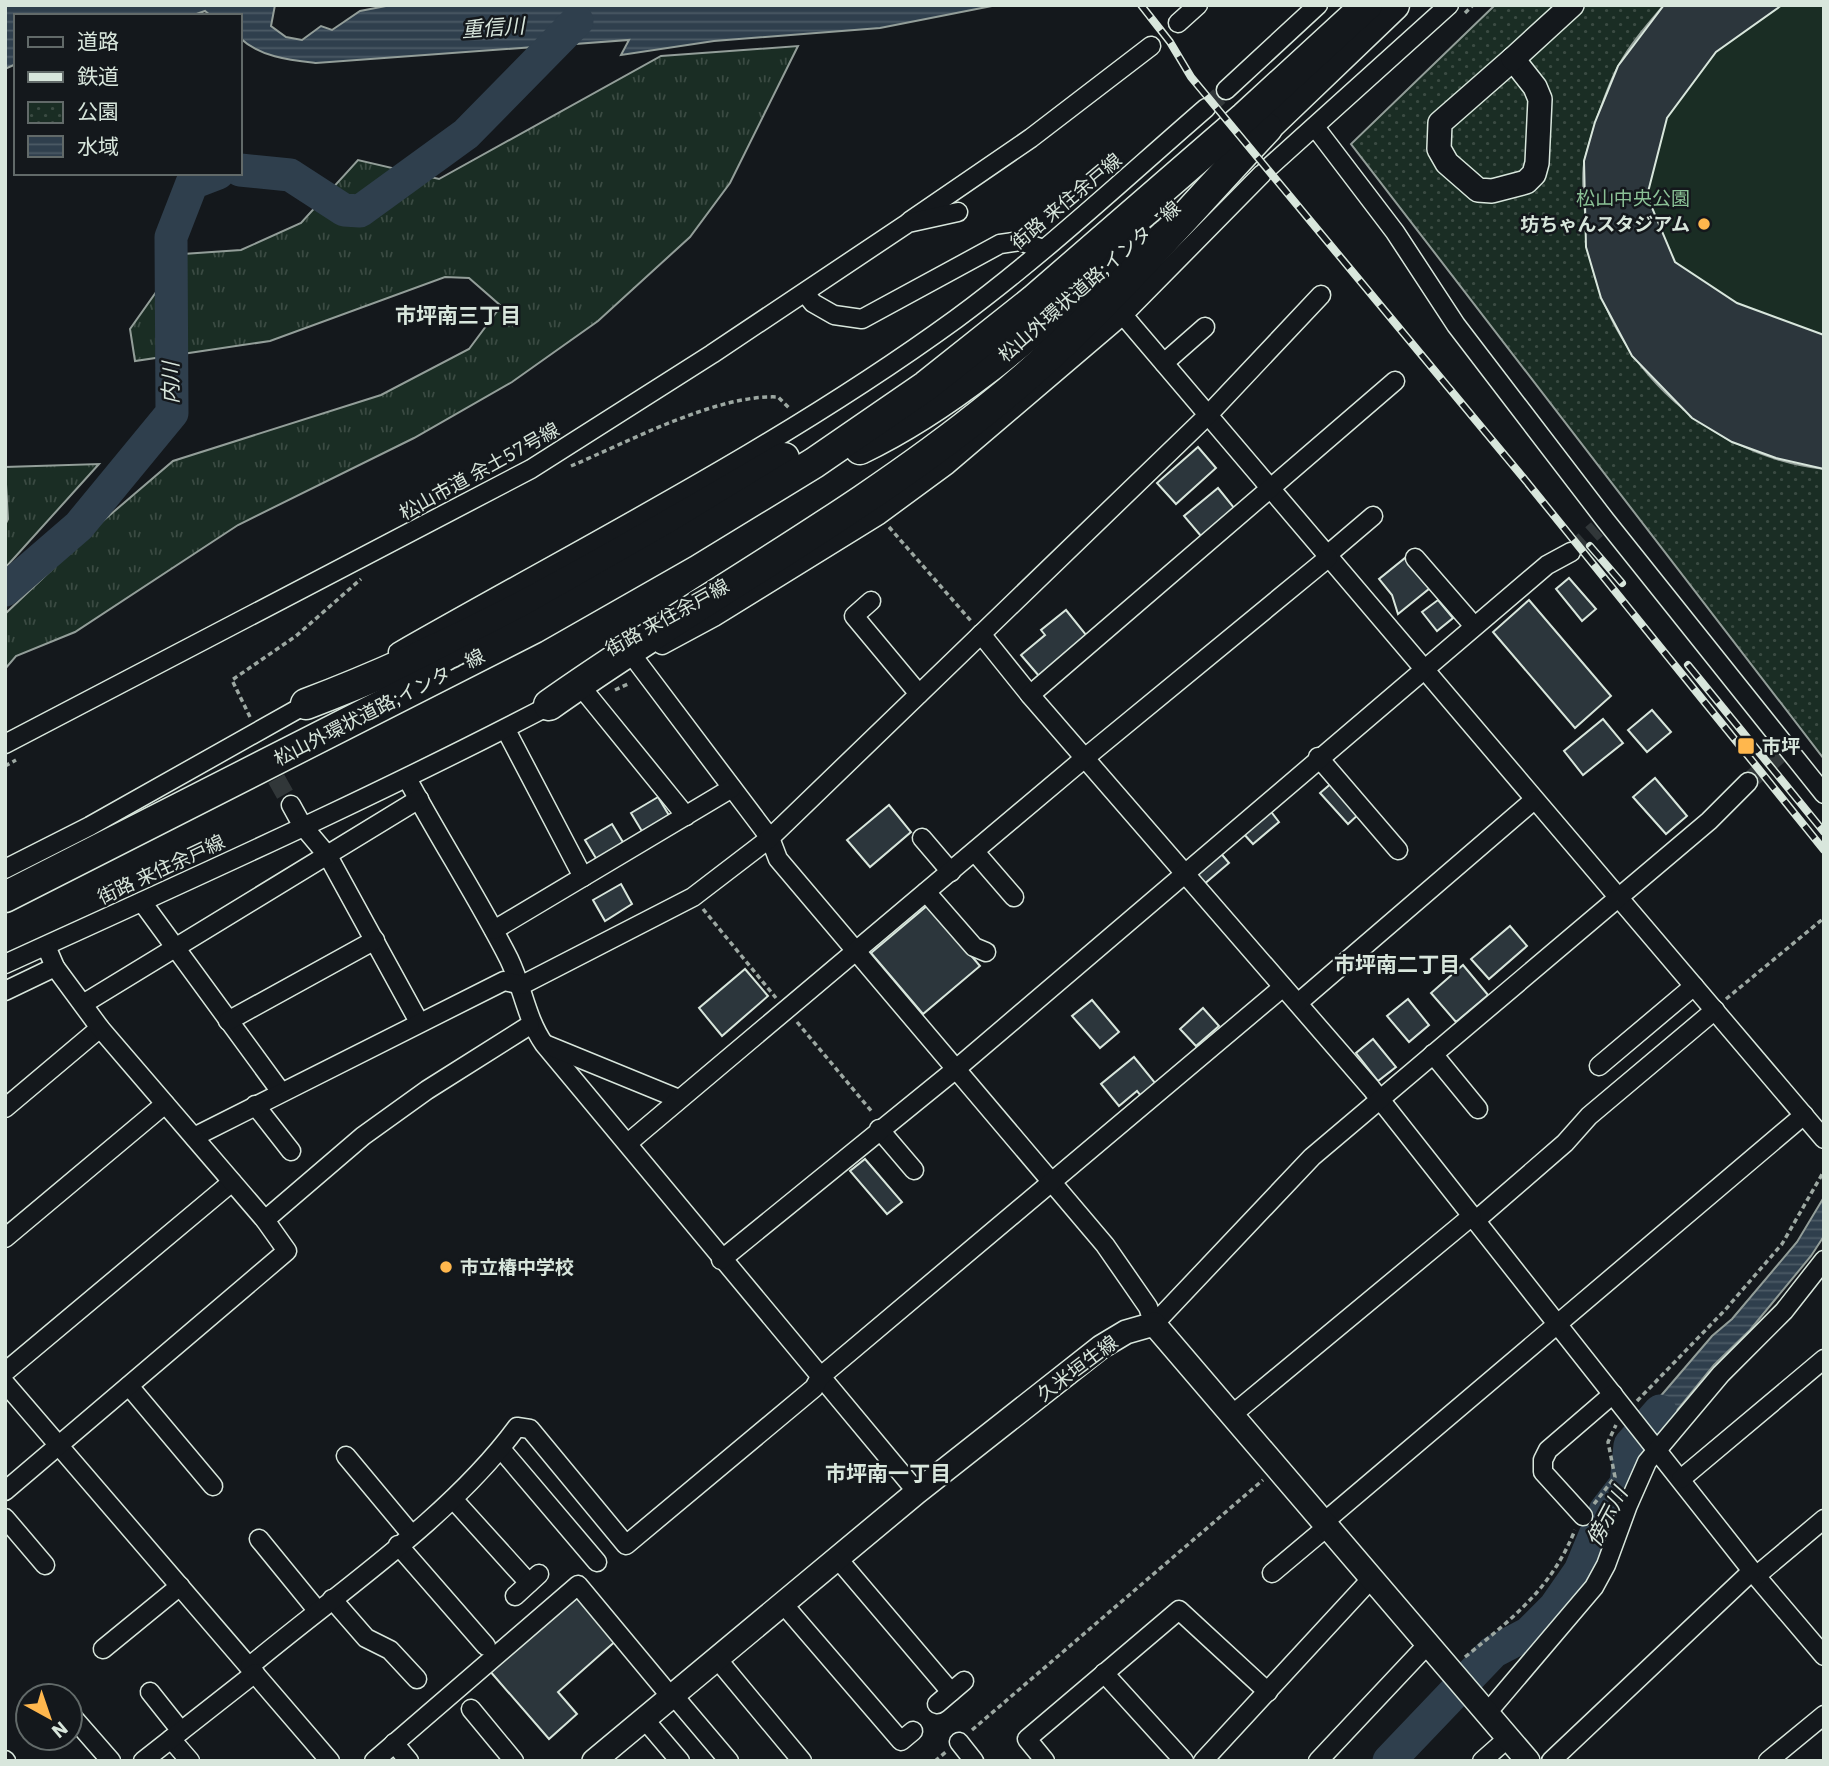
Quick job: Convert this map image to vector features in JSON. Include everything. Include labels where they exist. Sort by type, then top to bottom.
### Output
[{"type":"highway","name":"松山外環状道路;インター線","points":[[5,897],[534,628],[747,505],[926,386],[1138,209],[1367,5]]},
{"type":"highway","name":"松山外環状道路;インター線","points":[[747,505],[900,430],[954,396],[1267,128],[1394,5]]},
{"type":"highway","points":[[549,705],[628,649],[846,511],[932,452],[993,405],[1077,330],[1267,128]]},
{"type":"highway","points":[[306,704],[381,676],[466,637],[585,575],[810,443],[916,376],[1138,209]]},
{"type":"main road","points":[[1513,59],[1535,87],[1540,99],[1537,163],[1534,174],[1526,182],[1492,191],[1478,190],[1447,163],[1439,149],[1440,123],[1572,5]]},
{"type":"main road","points":[[1154,1324],[1528,1761]]},
{"type":"main road","name":"久米垣生線","points":[[594,1761],[918,1492],[1101,1347],[1133,1329],[1154,1324]]},
{"type":"street","points":[[1178,23],[1198,5]]},
{"type":"street","points":[[1226,90],[1318,5]]},
{"type":"street","name":"街路 来住余戸線","points":[[5,964],[302,825],[408,779],[506,730],[715,617],[878,515],[947,465],[1123,315],[1265,172],[1448,5]]},
{"type":"street","points":[[908,223],[1031,138],[1152,46]]},
{"type":"street","name":"街路 来住余戸線","points":[[5,869],[90,826],[656,508],[868,379],[957,318],[1043,249],[1206,108]]},
{"type":"street","points":[[1315,127],[1395,232],[1457,325],[1602,526],[1784,751],[1824,794]]},
{"type":"street","name":"松山市道 余土57号線","points":[[5,744],[530,470],[805,293],[908,223],[933,220],[958,212]]},
{"type":"street","points":[[805,293],[813,303],[834,315],[862,319],[1000,244],[1020,241],[1043,249]]},
{"type":"street","points":[[194,1137],[504,981],[522,985],[693,897],[770,838],[1208,415],[1321,295]]},
{"type":"street","points":[[1123,315],[1824,1139]]},
{"type":"street","points":[[1164,363],[1205,327]]},
{"type":"street","points":[[1030,695],[1395,381]]},
{"type":"street","points":[[628,1143],[1373,516]]},
{"type":"street","points":[[721,1260],[956,1069],[1318,757],[1547,565],[1571,552]]},
{"type":"street","points":[[1415,558],[1474,626]]},
{"type":"street","points":[[871,601],[854,617],[919,694]]},
{"type":"street","points":[[981,634],[1030,695],[1298,1003],[1754,1573],[1824,1656]]},
{"type":"street","points":[[635,659],[770,838],[778,859],[1105,1245],[1148,1307],[1154,1324],[1312,1157],[1709,821],[1748,782]]},
{"type":"street","points":[[582,688],[686,816]]},
{"type":"street","points":[[506,730],[583,877]]},
{"type":"street","points":[[252,735],[262,752]]},
{"type":"street","points":[[1318,757],[1398,850]]},
{"type":"street","points":[[408,779],[494,930],[522,985],[530,1025],[721,1260],[918,1492]]},
{"type":"street","points":[[494,930],[732,788]]},
{"type":"street","points":[[83,1004],[419,799]]},
{"type":"street","points":[[1298,1003],[1534,800]]},
{"type":"street","points":[[291,806],[302,825],[328,856],[419,1022]]},
{"type":"street","points":[[922,838],[951,872]]},
{"type":"street","points":[[975,852],[1014,897]]},
{"type":"street","points":[[926,892],[974,947],[986,951]]},
{"type":"street","points":[[142,902],[281,1091]]},
{"type":"street","points":[[228,1021],[374,940]]},
{"type":"street","points":[[5,1490],[287,1251],[265,1220],[100,1028],[55,967],[46,946]]},
{"type":"street","points":[[5,991],[55,967]]},
{"type":"street","points":[[1599,1066],[1694,986]]},
{"type":"street","points":[[143,1761],[253,1670],[317,1610],[453,1499],[501,1449],[517,1427],[530,1429],[626,1545],[814,1388],[820,1377],[1283,987]]},
{"type":"street","points":[[1233,1414],[1565,1143],[1589,1116],[1714,1010]]},
{"type":"street","points":[[265,1220],[363,1136],[427,1090],[530,1025]]},
{"type":"street","points":[[5,1108],[100,1028]]},
{"type":"street","points":[[544,1044],[679,1099]]},
{"type":"street","points":[[1433,1054],[1478,1109]]},
{"type":"street","points":[[5,1238],[165,1104]]},
{"type":"street","points":[[255,1105],[291,1151]]},
{"type":"street","points":[[1272,1573],[1804,1115]]},
{"type":"street","points":[[879,1129],[914,1170]]},
{"type":"street","points":[[5,1372],[232,1182]]},
{"type":"street","points":[[1487,1713],[1594,1587],[1606,1565],[1638,1479],[1656,1448],[1721,1374],[1784,1311],[1824,1260]]},
{"type":"street","points":[[1681,1479],[1824,1359]]},
{"type":"street","points":[[5,1383],[330,1761]]},
{"type":"street","points":[[129,1386],[213,1486]]},
{"type":"street","points":[[1583,1516],[1543,1472],[1543,1460],[1548,1450],[1613,1394]]},
{"type":"street","points":[[501,1449],[597,1562]]},
{"type":"street","points":[[346,1456],[405,1540],[486,1646]]},
{"type":"street","points":[[453,1499],[534,1579],[515,1596]]},
{"type":"street","points":[[5,1518],[45,1564]]},
{"type":"street","points":[[1551,1761],[1754,1573],[1824,1519]]},
{"type":"street","points":[[260,1539],[317,1610]]},
{"type":"street","points":[[838,1559],[957,1686],[937,1704]]},
{"type":"street","points":[[1203,1761],[1372,1578]]},
{"type":"street","points":[[374,1761],[578,1585],[729,1761]]},
{"type":"street","points":[[103,1649],[180,1586]]},
{"type":"street","points":[[332,1598],[366,1638],[390,1650],[417,1679]]},
{"type":"street","points":[[784,1605],[901,1741],[913,1731]]},
{"type":"street","points":[[1045,1761],[1027,1739],[1179,1610],[1268,1692]]},
{"type":"street","points":[[1318,1761],[1428,1644]]},
{"type":"street","points":[[718,1660],[802,1761]]},
{"type":"street","points":[[844,1675],[858,1662]]},
{"type":"street","points":[[1104,1673],[1184,1761]]},
{"type":"street","points":[[150,1692],[190,1761]]},
{"type":"street","points":[[471,1709],[514,1761]]},
{"type":"street","points":[[1768,1761],[1824,1715]]},
{"type":"street","points":[[645,1720],[680,1761]]},
{"type":"street","points":[[84,1730],[111,1761]]},
{"type":"street","points":[[1482,1761],[1508,1738]]},
{"type":"street","points":[[958,1742],[974,1761]]},
{"type":"street","points":[[394,1743],[409,1761]]},
{"type":"path","points":[[565,469],[699,413],[761,396],[778,397],[792,412]]},
{"type":"path","points":[[878,515],[981,634]]},
{"type":"path","points":[[256,716],[251,719],[232,680],[296,636],[377,566],[373,553]]},
{"type":"path","points":[[1714,1010],[1824,918]]},
{"type":"path","points":[[935,1761],[1278,1467]]},
{"type":"green space","name":"松山中央公園","points":[[1495,5],[1824,5],[1824,759],[1351,144]]},
{"type":"green space","name":"坊ちゃんスタジアム","points":[[1664,5],[1824,5],[1824,469],[1777,459],[1732,441],[1692,416],[1657,384],[1628,347],[1605,305],[1591,260],[1585,212],[1585,159],[1614,74],[1634,41]]},
{"type":"green space","points":[[798,46],[730,183],[690,237],[598,321],[512,382],[414,438],[238,525],[75,632],[16,656],[5,669],[5,614],[104,520],[173,461],[381,395],[469,349],[501,306],[469,278],[445,277],[270,341],[135,361],[130,329],[183,254],[241,250],[301,223],[358,160],[439,179],[661,56]]},
{"type":"green space","points":[[99,464],[5,568],[5,525],[8,519],[5,467]]},
{"type":"water","name":"重信川","points":[[5,5],[275,5],[271,26],[286,37],[302,40],[321,26],[332,30],[360,11],[391,5],[997,5],[880,28],[714,41],[621,55],[629,40],[316,63],[296,61],[257,50],[242,40],[242,14],[209,14],[205,11],[197,14],[14,14],[14,65],[5,69]]},
{"type":"water","points":[[1824,1197],[1824,1236],[1811,1256],[1750,1330],[1714,1365],[1644,1451],[1623,1440],[1797,1242]]},
{"type":"building","points":[[1664,5],[1782,5],[1716,52],[1667,118],[1647,196],[1675,262],[1737,303],[1824,335],[1824,469],[1776,458],[1732,442],[1692,418],[1632,356],[1601,298],[1586,247],[1584,161],[1595,122],[1618,66]]},
{"type":"building","points":[[1198,447],[1216,468],[1176,504],[1157,483]]},
{"type":"building","points":[[1218,488],[1235,509],[1201,536],[1184,516]]},
{"type":"building","points":[[1405,558],[1430,588],[1398,614],[1392,595],[1379,579]]},
{"type":"building","points":[[1569,578],[1596,609],[1582,621],[1556,589]]},
{"type":"building","points":[[1438,600],[1453,618],[1437,631],[1422,612]]},
{"type":"building","points":[[1529,600],[1611,696],[1575,728],[1493,632]]},
{"type":"building","points":[[1066,610],[1087,636],[1039,676],[1021,655],[1045,635],[1041,630]]},
{"type":"building","points":[[1652,710],[1671,732],[1647,752],[1628,730]]},
{"type":"building","points":[[1603,719],[1623,743],[1583,775],[1564,751]]},
{"type":"building","points":[[1655,778],[1687,816],[1666,834],[1633,797]]},
{"type":"building","points":[[1333,782],[1360,813],[1348,824],[1320,793]]},
{"type":"building","points":[[658,797],[670,817],[643,833],[631,813]]},
{"type":"building","points":[[889,805],[911,832],[870,867],[847,840]]},
{"type":"building","points":[[1269,809],[1279,822],[1253,844],[1242,832]]},
{"type":"building","points":[[612,824],[624,844],[597,860],[585,840]]},
{"type":"building","points":[[1218,850],[1229,863],[1203,885],[1192,873]]},
{"type":"building","points":[[621,884],[632,904],[605,921],[593,900]]},
{"type":"building","points":[[928,905],[980,966],[923,1014],[871,953]]},
{"type":"building","points":[[1510,926],[1527,946],[1489,979],[1471,959]]},
{"type":"building","points":[[1463,965],[1488,995],[1456,1022],[1431,993]]},
{"type":"building","points":[[745,969],[768,996],[722,1036],[699,1008]]},
{"type":"building","points":[[1408,999],[1429,1025],[1409,1042],[1387,1016]]},
{"type":"building","points":[[1092,1000],[1119,1032],[1100,1048],[1072,1016]]},
{"type":"building","points":[[1203,1008],[1219,1026],[1196,1046],[1180,1029]]},
{"type":"building","points":[[1373,1039],[1396,1067],[1378,1081],[1356,1053]]},
{"type":"building","points":[[1134,1057],[1156,1084],[1141,1096],[1137,1091],[1119,1106],[1101,1084]]},
{"type":"building","points":[[865,1159],[902,1202],[887,1214],[850,1171]]},
{"type":"building","points":[[578,1593],[618,1639],[558,1692],[577,1714],[549,1739],[489,1670]]},
{"type":"waterway","name":"内川","points":[[242,170],[290,175],[344,210],[360,211],[466,134],[577,21]]},
{"type":"waterway","name":"内川","points":[[5,590],[79,526],[172,413],[171,237],[192,183],[213,175]]},
{"type":"waterway","name":"傍示川","points":[[1389,1761],[1493,1652],[1529,1633],[1555,1607],[1580,1571],[1605,1511],[1626,1484],[1630,1445],[1660,1411]]},
{"type":"tunnel","points":[[1206,108],[1226,90]]},
{"type":"tunnel","points":[[1571,552],[1597,529]]},
{"type":"tunnel","points":[[1748,782],[1780,754]]},
{"type":"tunnel","points":[[263,755],[291,805]]},
{"type":"railway","points":[[1141,5],[1170,42],[1191,77],[1526,481],[1824,850]]},
{"type":"railway","points":[[1590,546],[1622,583]]},
{"type":"railway","points":[[1688,665],[1824,832]]},
{"type":"place","name":"坊ちゃんスタジアム","points":[[1704,224]]},
{"type":"place","name":"市坪","points":[[1746,746]]},
{"type":"place","name":"市立椿中学校","points":[[446,1267]]},
{"type":"district","name":"市坪南三丁目","points":[[458,316]]},
{"type":"district","name":"市坪南二丁目","points":[[1397,965]]},
{"type":"district","name":"市坪南一丁目","points":[[888,1474]]}]
